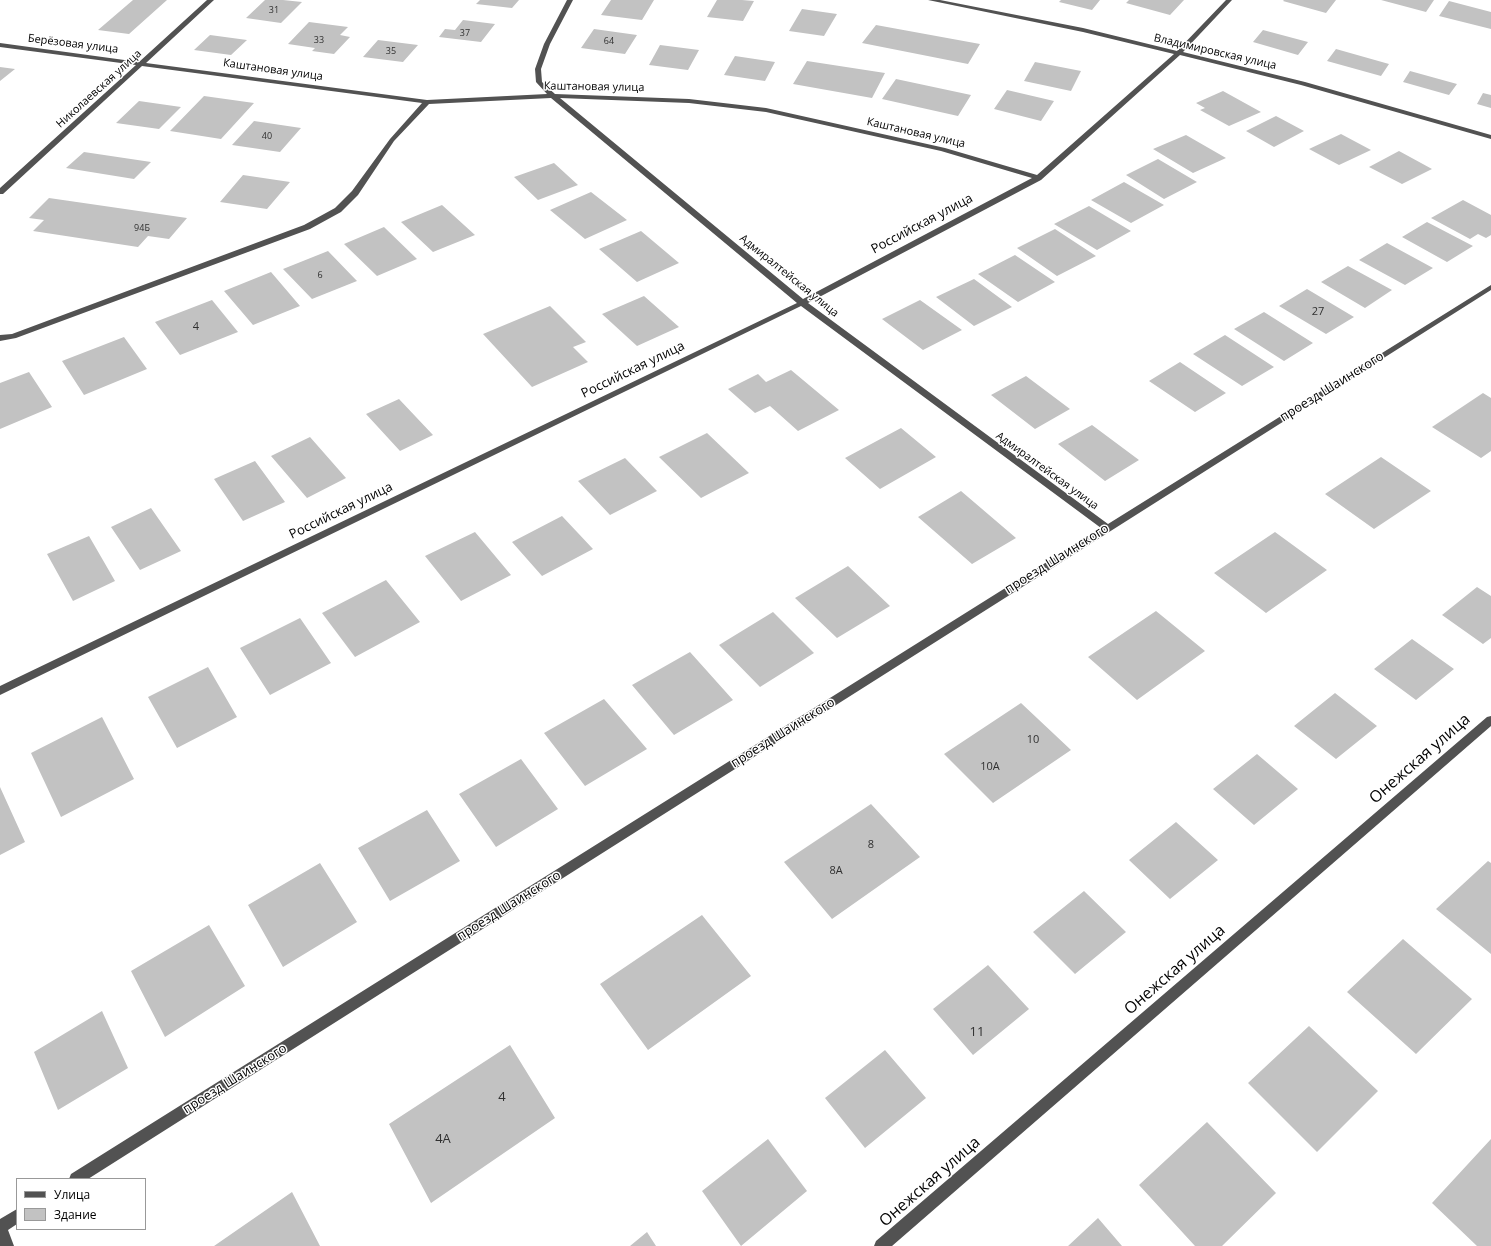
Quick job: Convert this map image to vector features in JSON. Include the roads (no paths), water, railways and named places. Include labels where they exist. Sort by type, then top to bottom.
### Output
[{"type":"street","name":"Николаевская улица","points":[[0,192],[211,0]]},
{"type":"street","name":"Адмиралтейская улица","points":[[570,0],[547,44],[538,69],[539,82],[553,96],[802,303],[1107,528]]},
{"type":"street","name":"Владимировская улица","points":[[931,0],[1083,30],[1303,83],[1491,137]]},
{"type":"street","name":"Российская улица","points":[[0,691],[802,303],[1038,178],[1180,53],[1229,0]]},
{"type":"street","name":"Берёзовая улица","points":[[0,45],[143,63]]},
{"type":"street","name":"Каштановая улица","points":[[143,63],[427,102],[553,96],[689,101],[766,110],[943,149],[1038,178]]},
{"type":"street","points":[[0,338],[13,336],[307,227],[338,210],[355,193],[392,140],[427,102]]},
{"type":"street","name":"проезд Шаинского","points":[[78,1178],[1491,287]]},
{"type":"street","name":"Онежская улица","points":[[881,1246],[1491,720]]},
{"type":"street","points":[[6,1246],[0,1227],[16,1217]]}]
